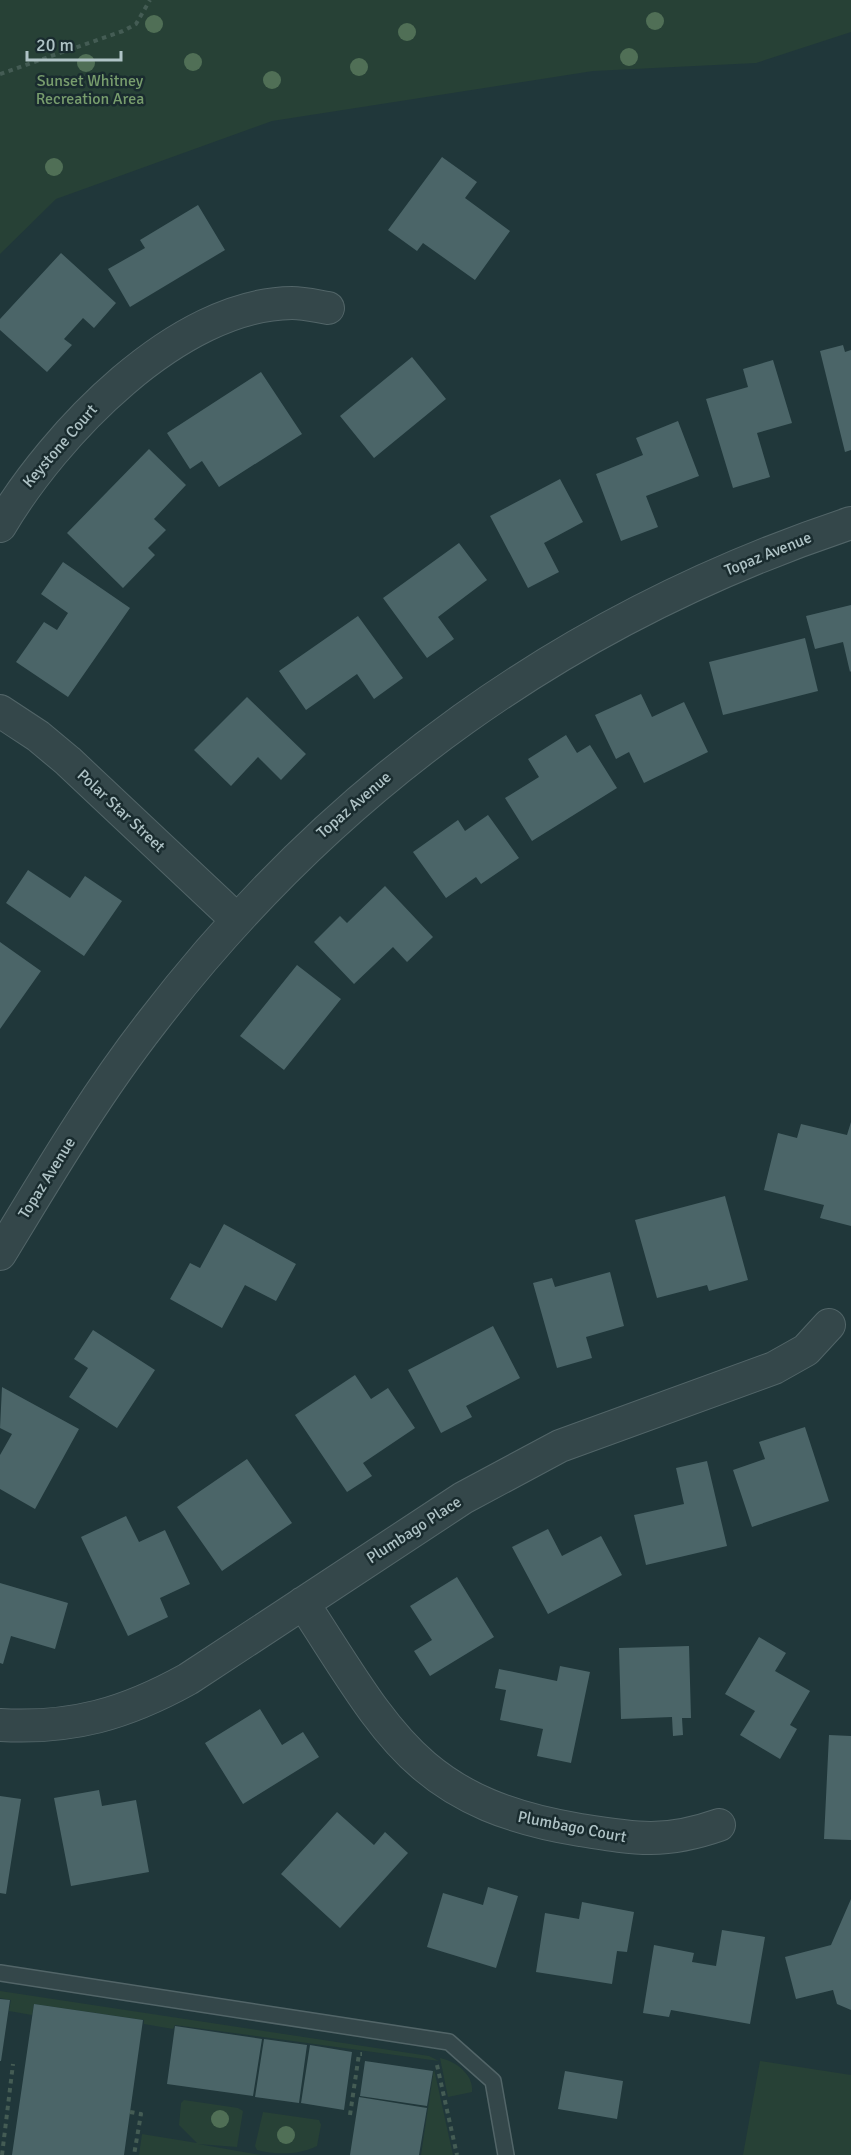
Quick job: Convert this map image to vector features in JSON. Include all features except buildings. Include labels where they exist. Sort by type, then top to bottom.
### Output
[{"type":"street","name":"Keystone Court","points":[[0,526],[42,463],[85,414],[127,377],[173,345],[216,322],[261,307],[292,303],[328,308]]},
{"type":"street","name":"Topaz Avenue","points":[[0,1254],[108,1082],[156,1016],[236,919],[279,874],[369,790],[508,687],[596,634],[669,596],[766,554],[851,523]]},
{"type":"street","name":"Polar Star Street","points":[[0,711],[38,736],[68,762],[236,919]]},
{"type":"street","name":"Plumbago Place","points":[[0,1725],[34,1726],[72,1723],[112,1715],[148,1701],[188,1679],[463,1498],[508,1472],[604,1429],[774,1368],[806,1350],[829,1325]]},
{"type":"street","name":"Plumbago Court","points":[[303,1603],[382,1723],[411,1756],[438,1779],[468,1797],[507,1814],[538,1822],[634,1839],[663,1840],[689,1836],[719,1826]]},
{"type":"lane","points":[[0,1973],[449,2042],[493,2081],[506,2155]]},
{"type":"path","points":[[0,74],[123,31],[136,24],[150,0]]},
{"type":"path","points":[[350,2115],[359,2054],[370,2055]]},
{"type":"path","points":[[426,2063],[437,2065],[457,2155]]},
{"type":"path","points":[[2,2155],[13,2064]]},
{"type":"path","points":[[130,2112],[141,2114],[134,2155]]},
{"type":"green space","name":"Sunset Whitney Recreation Area","points":[[0,0],[851,0],[851,32],[756,63],[593,71],[272,121],[56,199],[0,254]]},
{"type":"green space","points":[[0,1991],[429,2056],[439,2061],[175,2025],[173,2029],[144,2024],[144,2020],[34,2004],[32,2015],[9,2011],[11,2000],[0,1998]]},
{"type":"green space","points":[[440,2058],[452,2062],[467,2074],[472,2085],[472,2092],[448,2097]]},
{"type":"green space","points":[[760,2061],[851,2075],[851,2155],[743,2155]]},
{"type":"green space","points":[[434,2069],[453,2155],[421,2155]]},
{"type":"green space","points":[[184,2100],[238,2108],[243,2111],[237,2147],[198,2144],[261,2155],[139,2155],[142,2134],[197,2143],[179,2125],[181,2103]]},
{"type":"green space","points":[[263,2112],[319,2120],[321,2125],[317,2146],[288,2153],[257,2150],[255,2146]]}]
